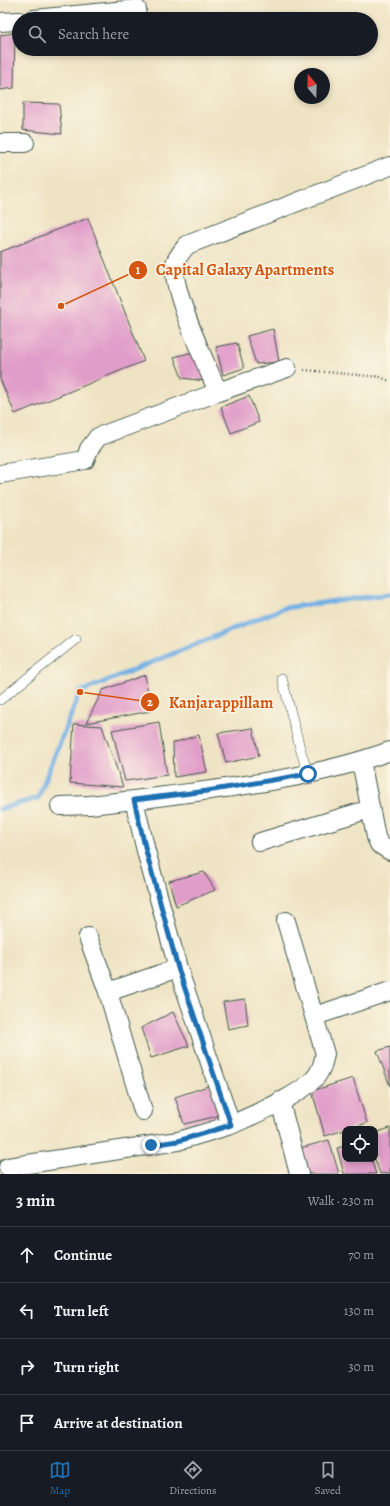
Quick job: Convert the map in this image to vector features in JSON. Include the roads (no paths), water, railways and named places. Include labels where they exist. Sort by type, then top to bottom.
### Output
[{"type":"street","points":[[106,12],[137,9]]},
{"type":"street","points":[[0,22],[12,21]]},
{"type":"street","points":[[0,143],[25,143]]},
{"type":"street","points":[[218,392],[195,338],[176,284],[175,263],[187,245],[390,166]]},
{"type":"street","points":[[0,474],[85,460],[89,449],[98,437],[287,368]]},
{"type":"street","points":[[60,806],[90,805],[207,791],[308,774],[361,761],[390,750]]},
{"type":"street","points":[[361,761],[370,809],[379,844],[390,851]]},
{"type":"street","points":[[134,800],[146,851],[178,968],[231,1125]]},
{"type":"street","points":[[260,842],[370,809]]},
{"type":"street","points":[[6,1167],[178,1141],[231,1125],[298,1092],[314,1078],[322,1067],[325,1054],[286,921]]},
{"type":"street","points":[[88,937],[108,992],[143,1111]]},
{"type":"street","points":[[108,992],[178,968]]},
{"type":"street","points":[[315,1016],[390,991]]},
{"type":"street","points":[[280,1101],[299,1174]]},
{"type":"lane","points":[[0,700],[76,639]]},
{"type":"lane","points":[[282,678],[308,774]]},
{"type":"waterway","points":[[0,809],[38,798],[80,692],[284,608],[390,594]]},
{"type":"place","name":"Capital Galaxy Apartments","points":[[61,306]]},
{"type":"place","name":"Kanjarappillam","points":[[80,692]]}]
